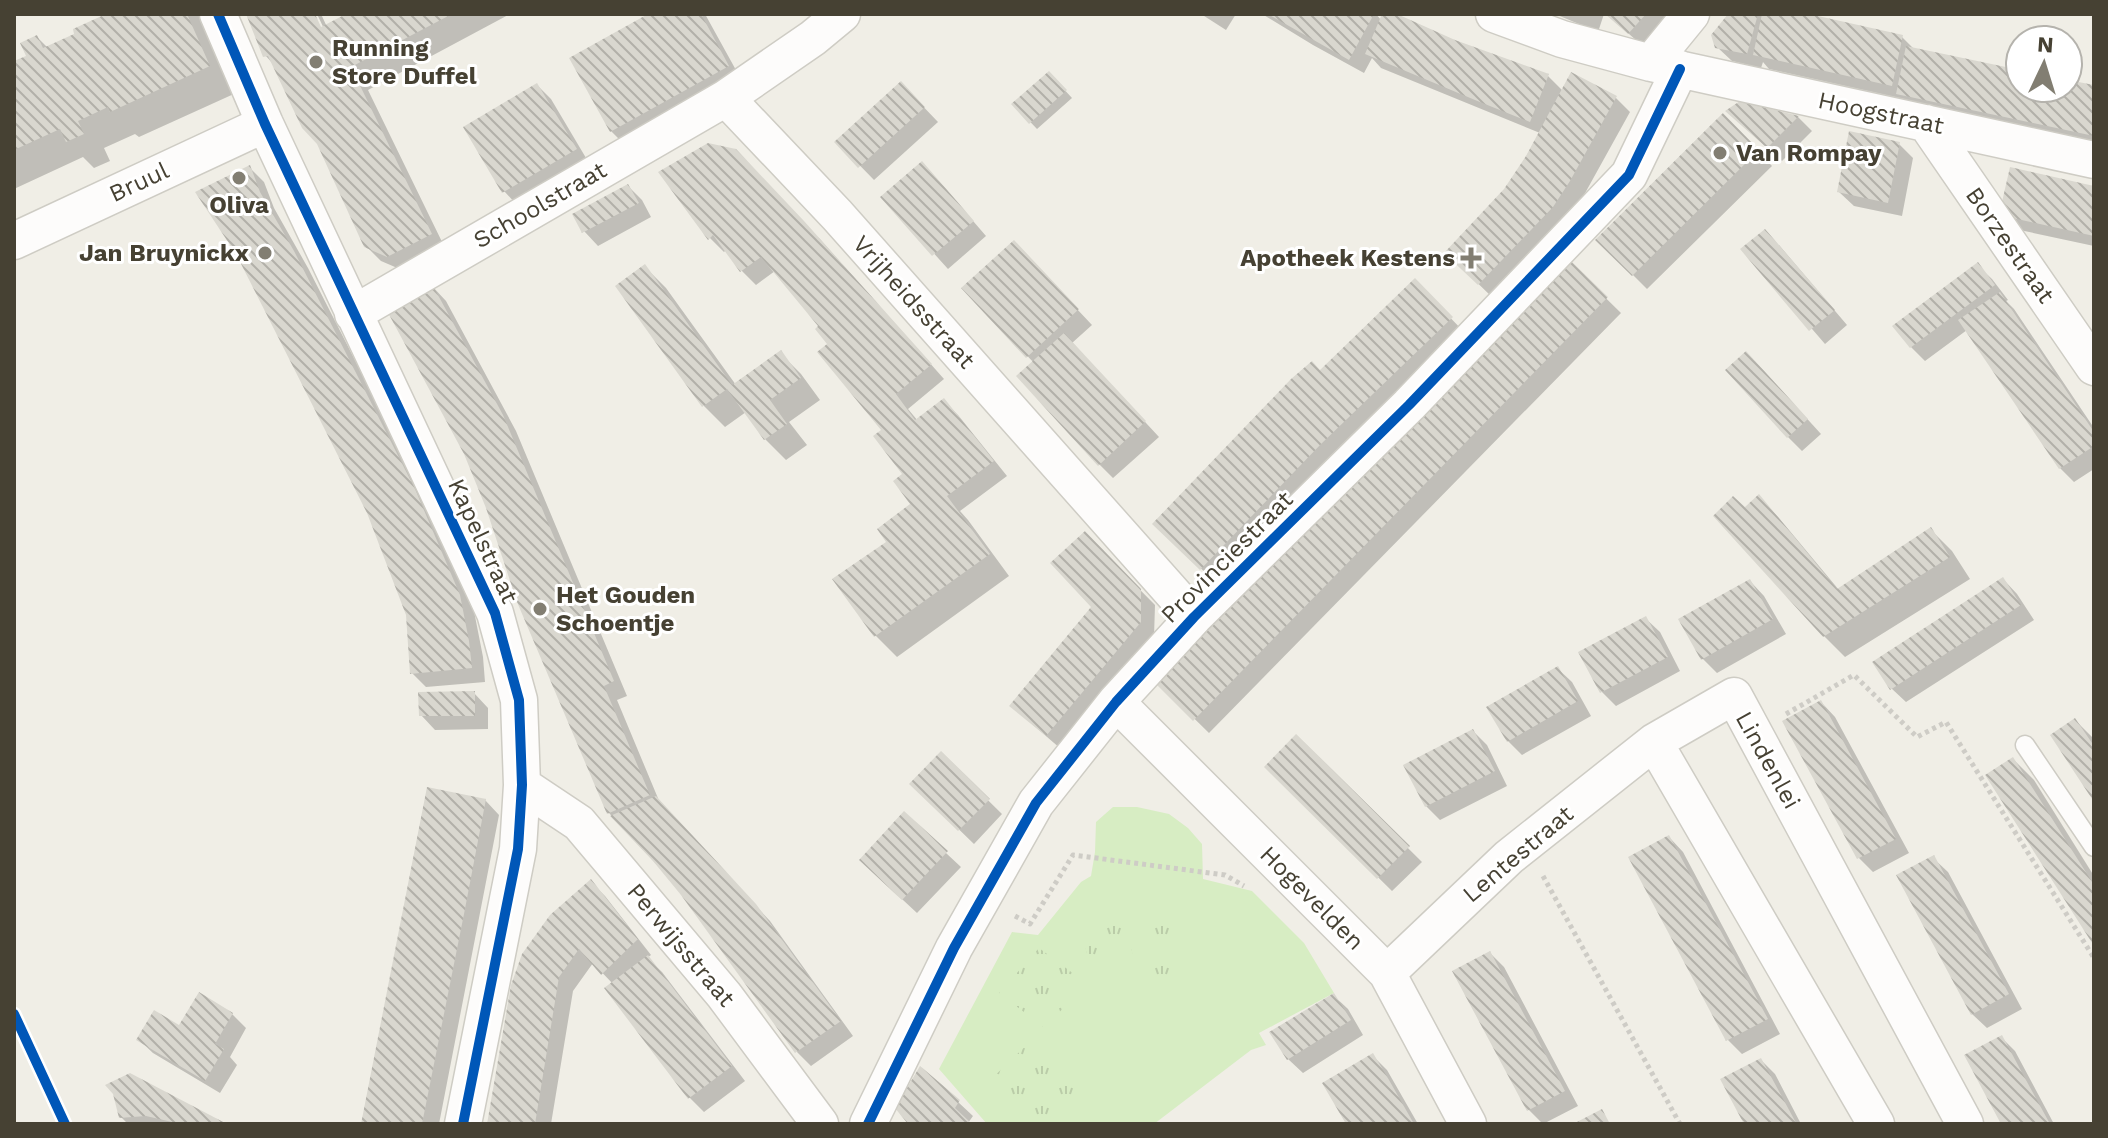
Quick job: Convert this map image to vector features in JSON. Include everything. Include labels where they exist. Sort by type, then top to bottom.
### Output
[{"type":"street","name":"Kapelstraat","points":[[218,14],[265,124],[495,613],[519,700],[522,785],[518,849],[463,1124]]},
{"type":"street","points":[[726,98],[813,38],[842,14]]},
{"type":"street","name":"Hoogstraat","points":[[1494,14],[1562,39],[1666,66],[2094,160]]},
{"type":"street","name":"Provinciestraat","points":[[868,1124],[947,962],[1036,803],[1116,702],[1194,617],[1409,405],[1629,175],[1666,66],[1691,14]]},
{"type":"street","name":"Schoolstraat","points":[[353,314],[726,98]]},
{"type":"street","name":"Vrijheidsstraat","points":[[726,98],[837,215],[1194,617]]},
{"type":"street","name":"Borzestraat","points":[[1926,123],[2094,367]]},
{"type":"street","name":"Bruul","points":[[14,241],[265,124]]},
{"type":"street","name":"Lindenlei","points":[[1654,742],[1734,696],[1965,1124]]},
{"type":"street","name":"Hogevelden","points":[[1116,702],[1387,973],[1468,1124]]},
{"type":"street","points":[[1654,742],[1876,1124]]},
{"type":"street","name":"Lentestraat","points":[[1387,973],[1509,857],[1654,742]]},
{"type":"street","name":"Perwijsstraat","points":[[522,785],[579,823],[724,995],[820,1124]]},
{"type":"lane","points":[[2025,745],[2094,847]]},
{"type":"path","points":[[1754,732],[1854,675],[1917,737],[1946,722],[2094,958]]},
{"type":"path","points":[[1526,846],[1680,1124]]},
{"type":"path","points":[[982,898],[1030,924],[1073,855],[1225,875],[1252,891]]},
{"type":"green space","points":[[1113,807],[1137,807],[1169,814],[1188,828],[1202,844],[1203,879],[1252,891],[1304,943],[1334,993],[1259,1033],[1266,1045],[1251,1050],[1154,1124],[987,1124],[939,1069],[1012,932],[1038,935],[1081,882],[1091,876],[1096,822]]},
{"type":"green space","points":[[1122,916],[1133,956],[1090,965],[1079,923]]},
{"type":"green space","points":[[1152,921],[1182,925],[1174,980],[1146,977]]},
{"type":"green space","points":[[1039,948],[1086,983],[1045,1028],[999,993]]},
{"type":"green space","points":[[1032,1040],[1084,1084],[1051,1124],[1022,1124],[987,1083]]},
{"type":"building","points":[[106,14],[187,14],[210,66],[110,112],[108,107],[78,121],[84,134],[66,142],[60,129],[14,150],[14,61],[26,56],[20,43],[37,35],[43,48],[74,34],[73,29]]},
{"type":"building","points":[[246,14],[315,14],[321,27],[346,14],[452,14],[351,67],[432,234],[387,257],[364,247],[317,144],[302,128],[268,56],[263,57]]},
{"type":"building","points":[[648,14],[701,14],[729,66],[610,132],[569,58]]},
{"type":"building","points":[[1268,14],[1374,14],[1349,60]]},
{"type":"building","points":[[1382,14],[1397,14],[1455,40],[1549,74],[1530,122],[1365,54]]},
{"type":"building","points":[[1605,14],[1646,14],[1628,34]]},
{"type":"building","points":[[1728,14],[1758,14],[1747,54],[1715,48],[1711,35]]},
{"type":"building","points":[[1762,14],[1809,14],[1903,35],[1892,86],[1753,55]]},
{"type":"building","points":[[1906,46],[2004,67],[2004,104],[2084,104],[2084,83],[2094,85],[2094,136],[1896,94]]},
{"type":"building","points":[[1049,71],[1067,90],[1029,124],[1011,104]]},
{"type":"building","points":[[1571,72],[1617,96],[1553,207],[1478,285],[1444,253],[1504,189],[1526,156]]},
{"type":"building","points":[[901,81],[925,107],[858,168],[834,142]]},
{"type":"building","points":[[537,83],[577,149],[502,193],[463,127]]},
{"type":"building","points":[[1740,101],[1799,116],[1767,148],[1725,111]]},
{"type":"building","points":[[1723,113],[1759,150],[1632,276],[1595,240]]},
{"type":"building","points":[[1849,131],[1900,142],[1888,203],[1837,192]]},
{"type":"building","points":[[708,143],[736,149],[932,364],[896,394],[915,420],[944,398],[994,461],[947,496],[990,554],[874,637],[832,579],[886,542],[877,529],[910,504],[893,481],[902,474],[873,436],[881,430],[817,352],[827,344],[815,329],[818,326],[761,257],[740,272],[713,235],[708,240],[658,172]]},
{"type":"building","points":[[922,161],[974,221],[932,256],[880,197]]},
{"type":"building","points":[[250,165],[260,192],[294,251],[415,489],[460,595],[472,668],[410,674],[406,615],[367,513],[236,254],[195,192]]},
{"type":"building","points":[[2010,167],[2094,186],[2094,236],[1999,215]]},
{"type":"building","points":[[628,184],[639,203],[582,233],[572,214]]},
{"type":"building","points":[[1765,229],[1835,310],[1809,331],[1740,249]]},
{"type":"building","points":[[1014,240],[1079,309],[1026,358],[961,288]]},
{"type":"building","points":[[1570,260],[1608,297],[1193,721],[1155,683]]},
{"type":"building","points":[[1978,262],[1995,285],[1910,348],[1892,326]]},
{"type":"building","points":[[645,264],[732,385],[781,350],[801,378],[770,400],[787,424],[764,440],[727,389],[702,407],[615,286]]},
{"type":"building","points":[[1415,278],[1453,317],[1321,444],[1200,570],[1152,524],[1291,379],[1312,361],[1320,370]]},
{"type":"building","points":[[432,284],[503,415],[614,681],[604,686],[650,795],[607,814],[517,602],[486,508],[464,454],[386,309]]},
{"type":"building","points":[[2000,292],[2094,432],[2094,446],[2059,469],[1958,320]]},
{"type":"building","points":[[1064,333],[1146,421],[1098,466],[1016,376]]},
{"type":"building","points":[[1746,351],[1808,419],[1787,438],[1725,370]]},
{"type":"building","points":[[1759,494],[1837,589],[1931,527],[1950,557],[1823,637],[1713,516],[1733,496],[1745,507]]},
{"type":"building","points":[[1085,531],[1141,589],[1141,622],[1046,736],[1009,706],[1091,607],[1050,563]]},
{"type":"building","points":[[2003,577],[2021,605],[1890,690],[1872,662]]},
{"type":"building","points":[[1750,579],[1773,619],[1701,660],[1678,619]]},
{"type":"building","points":[[1646,616],[1668,657],[1600,693],[1578,652]]},
{"type":"building","points":[[1558,666],[1578,701],[1507,742],[1486,707]]},
{"type":"building","points":[[475,691],[475,716],[419,716],[418,692]]},
{"type":"building","points":[[1821,700],[1896,839],[1857,859],[1782,721]]},
{"type":"building","points":[[2075,718],[2094,746],[2094,802],[2050,735]]},
{"type":"building","points":[[1473,729],[1495,771],[1425,807],[1403,765]]},
{"type":"building","points":[[1296,734],[1410,846],[1377,879],[1264,767]]},
{"type":"building","points":[[941,751],[990,799],[958,831],[909,784]]},
{"type":"building","points":[[2013,757],[2094,885],[2094,946],[1985,775]]},
{"type":"building","points":[[427,787],[486,799],[464,914],[422,1124],[361,1124]]},
{"type":"building","points":[[656,796],[756,904],[841,1021],[795,1053],[681,895],[610,816]]},
{"type":"building","points":[[904,811],[948,851],[902,900],[859,860]]},
{"type":"building","points":[[1669,835],[1768,1019],[1726,1041],[1628,857]]},
{"type":"building","points":[[1934,855],[2009,994],[1971,1015],[1896,875]]},
{"type":"building","points":[[591,879],[638,939],[601,975],[579,949],[559,977],[535,1124],[487,1124],[511,985],[522,954],[550,915]]},
{"type":"building","points":[[1490,951],[1565,1091],[1527,1111],[1452,971]]},
{"type":"building","points":[[648,955],[732,1066],[688,1099],[604,988]]},
{"type":"building","points":[[199,992],[233,1013],[215,1044],[224,1049],[205,1081],[136,1040],[154,1010],[179,1025]]},
{"type":"building","points":[[1334,993],[1351,1020],[1287,1060],[1269,1032]]},
{"type":"building","points":[[2002,1035],[2050,1124],[2001,1124],[1964,1055]]},
{"type":"building","points":[[1373,1053],[1414,1124],[1346,1124],[1322,1083]]},
{"type":"building","points":[[1761,1058],[1796,1124],[1744,1124],[1720,1079]]},
{"type":"building","points":[[920,1066],[960,1100],[955,1108],[972,1124],[908,1124],[895,1108]]},
{"type":"building","points":[[130,1073],[227,1124],[181,1124],[146,1116],[119,1118],[113,1094],[105,1085]]},
{"type":"building","points":[[1602,1109],[1610,1124],[1573,1124]]},
{"type":"cycle path","points":[[218,14],[265,124],[495,613],[519,700],[522,785],[518,849],[463,1124]]},
{"type":"cycle path","points":[[868,1124],[954,948],[1036,803],[1116,702],[1194,617],[1409,405],[1629,175],[1680,69]]},
{"type":"cycle path","points":[[14,1014],[65,1124]]},
{"type":"place","name":"Running Store Duffel","points":[[316,62]]},
{"type":"place","name":"Van Rompay","points":[[1720,153]]},
{"type":"place","name":"Oliva","points":[[239,178]]},
{"type":"place","name":"Jan Bruynickx","points":[[265,253]]},
{"type":"place","name":"Apotheek Kestens","points":[[1471,258]]},
{"type":"place","name":"Het Gouden Schoentje","points":[[540,609]]}]
